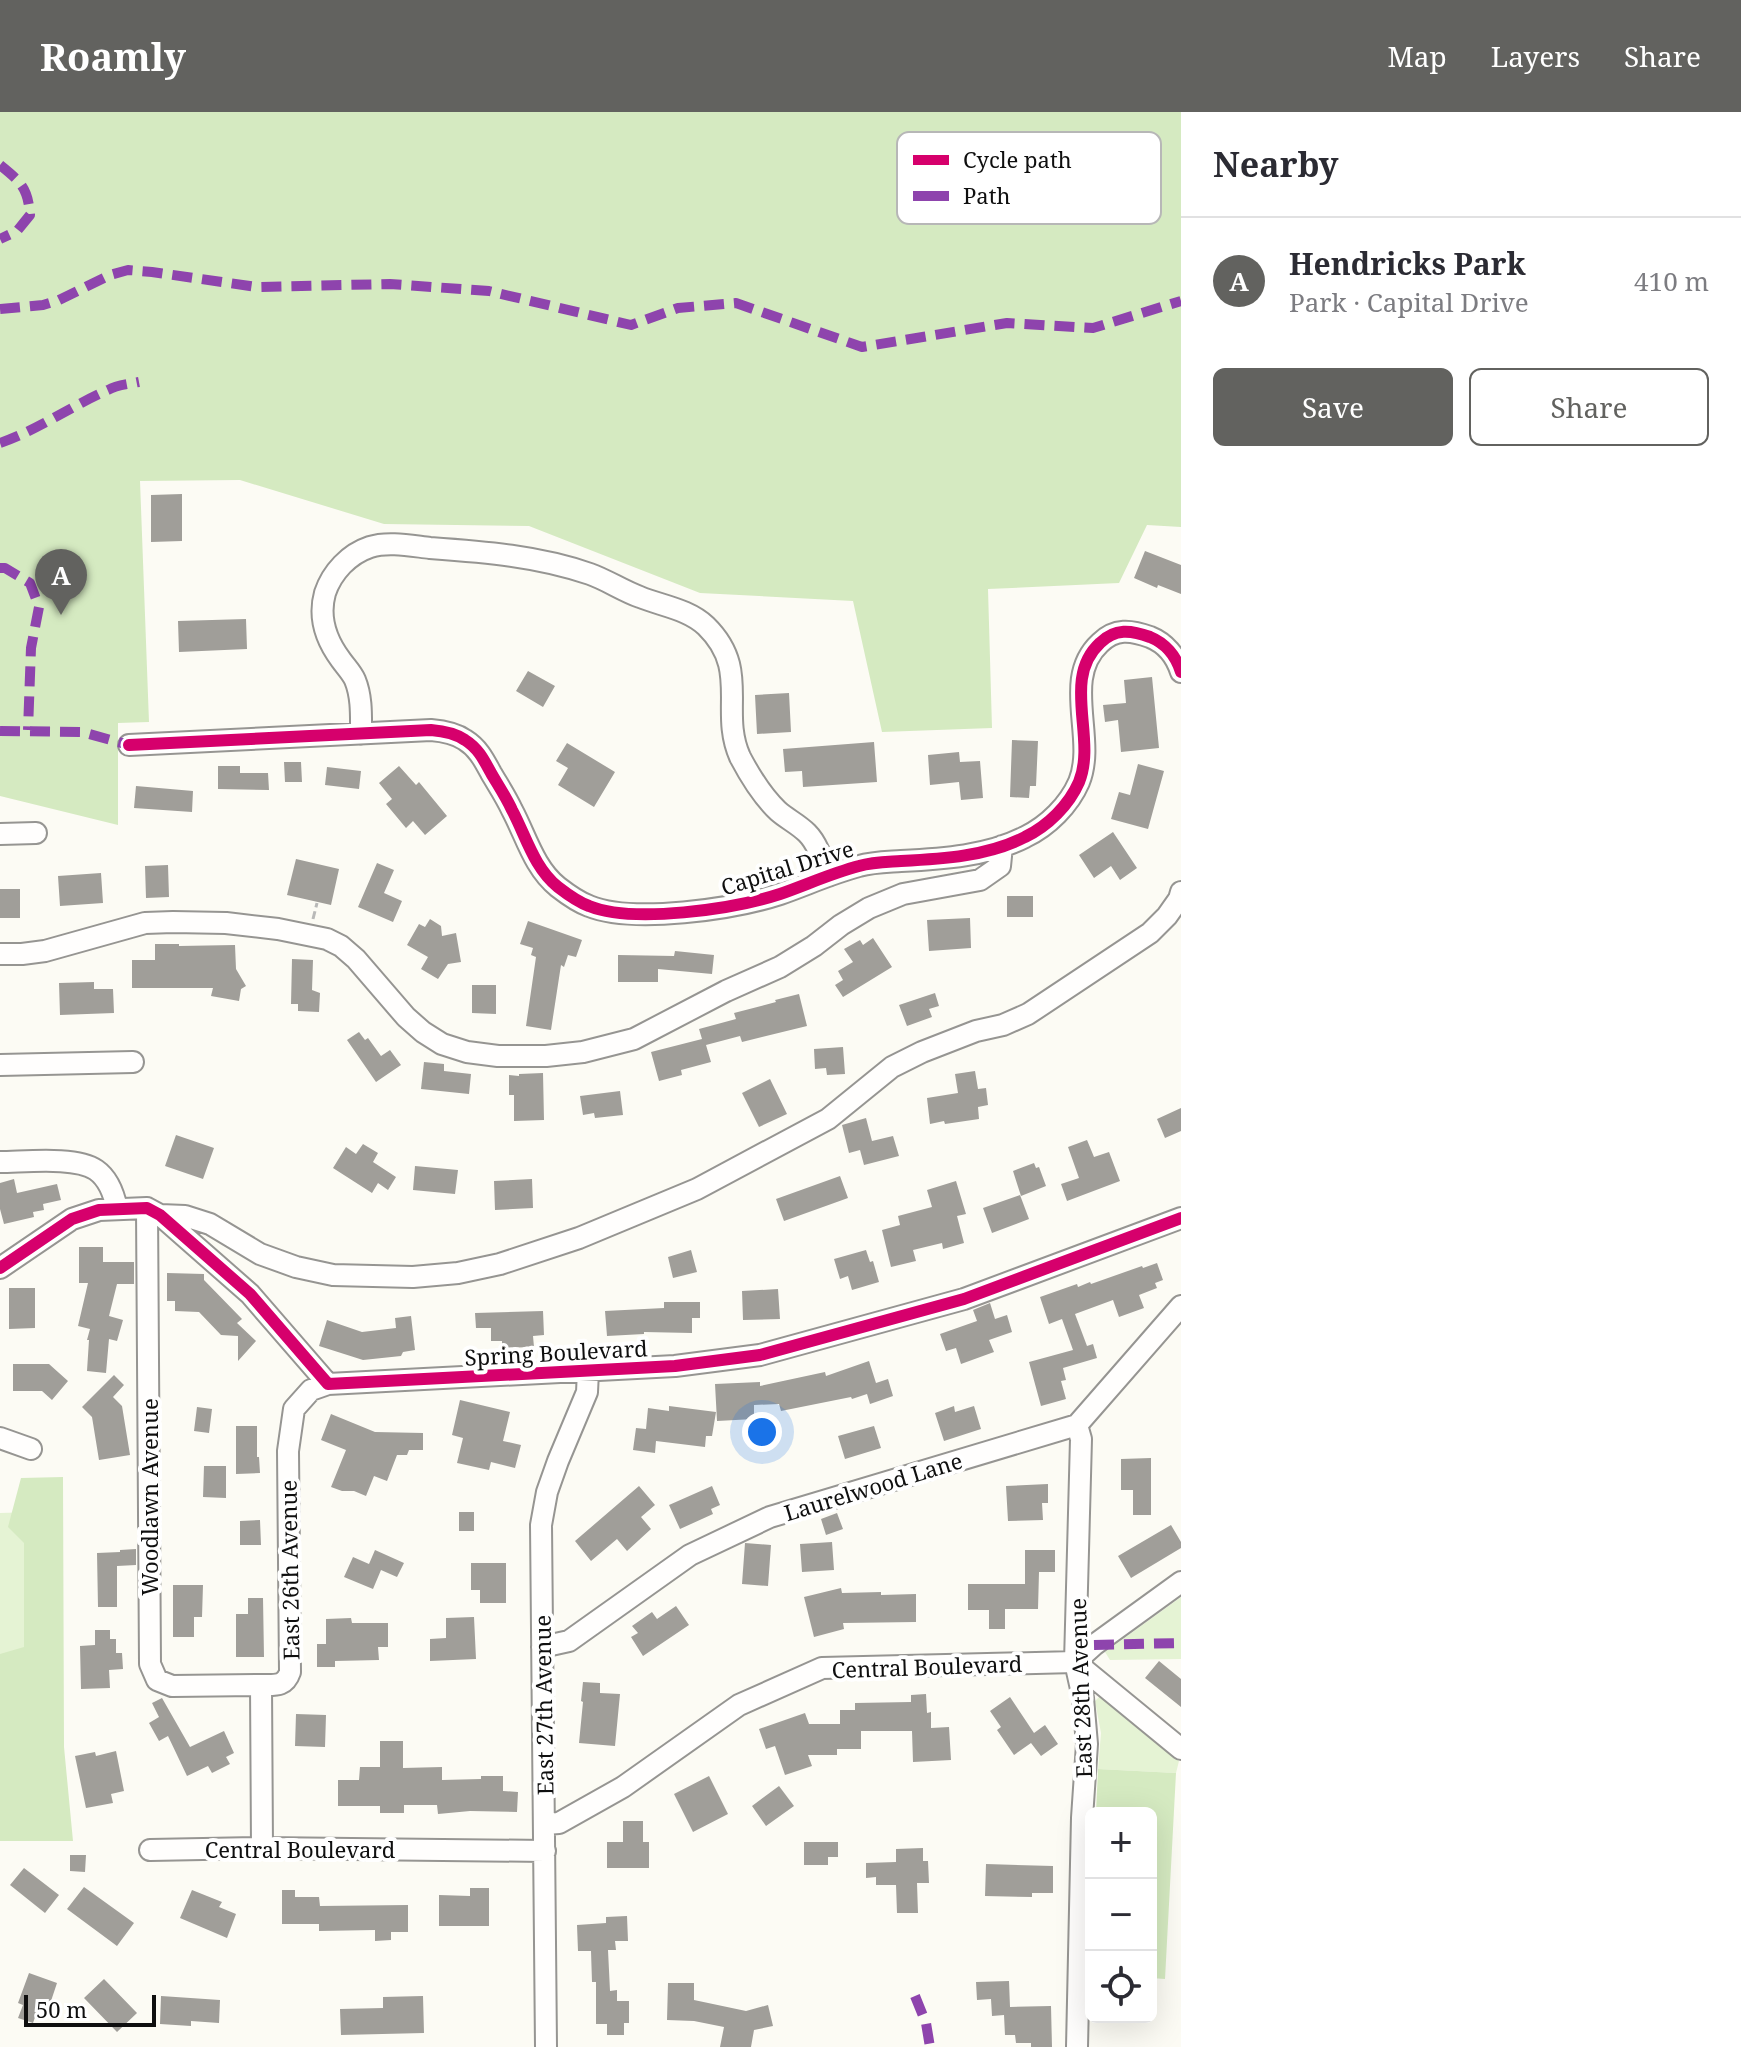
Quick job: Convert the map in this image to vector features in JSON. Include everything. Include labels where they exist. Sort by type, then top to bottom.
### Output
[{"type":"street","points":[[361,734],[360,692],[354,676],[333,650],[322,619],[326,589],[332,576],[347,559],[371,546],[394,545],[501,553],[537,559],[591,575],[684,612],[704,624],[720,642],[730,665],[732,725],[739,754],[757,788],[778,812],[809,834],[828,876]]},
{"type":"street","name":"Capital Drive","points":[[129,745],[431,730],[445,732],[468,741],[480,753],[542,871],[556,886],[590,907],[608,911],[711,910],[759,900],[860,865],[977,854],[1023,839],[1054,817],[1078,784],[1084,766],[1081,688],[1088,659],[1095,647],[1107,636],[1119,631],[1137,632],[1157,640],[1170,651],[1181,672]]},
{"type":"street","points":[[0,834],[36,833]]},
{"type":"street","points":[[0,954],[45,951],[145,923],[226,923],[278,929],[327,939],[341,946],[406,1017],[442,1044],[467,1052],[498,1056],[546,1056],[583,1052],[634,1039],[780,967],[869,908],[903,894],[980,880],[1000,866],[1002,846]]},
{"type":"street","points":[[0,1268],[72,1219],[99,1210],[117,1209],[185,1216],[210,1224],[260,1254],[296,1267],[333,1275],[413,1277],[458,1273],[500,1264],[579,1238],[697,1189],[828,1119],[892,1067],[976,1031],[1003,1025],[1028,1014],[1150,933],[1167,916],[1181,892]]},
{"type":"street","points":[[0,1065],[133,1062]]},
{"type":"street","points":[[4,1164],[53,1160],[95,1169],[108,1183],[117,1209]]},
{"type":"street","points":[[154,1211],[250,1294],[328,1384]]},
{"type":"street","name":"Woodlawn Avenue","points":[[154,1211],[150,1664],[157,1680],[172,1686],[261,1685]]},
{"type":"street","name":"Spring Boulevard","points":[[328,1384],[675,1366],[760,1355],[964,1299],[1181,1218]]},
{"type":"street","points":[[1077,1425],[1181,1306]]},
{"type":"street","name":"East 27th Avenue","points":[[546,2047],[541,1525],[551,1481],[587,1392],[588,1371]]},
{"type":"street","name":"East 26th Avenue","points":[[262,1848],[261,1685],[280,1685],[287,1680],[290,1672],[288,1451],[294,1409],[311,1390],[328,1384]]},
{"type":"street","name":"Laurelwood Lane","points":[[542,1647],[569,1641],[690,1555],[770,1517],[1077,1425]]},
{"type":"street","name":"East 28th Avenue","points":[[1077,1425],[1081,1439],[1075,1662],[1083,1698],[1087,1744],[1082,1818],[1077,2047]]},
{"type":"street","points":[[0,1438],[31,1449]]},
{"type":"street","points":[[1181,1582],[1075,1662],[1181,1749]]},
{"type":"street","name":"Central Boulevard","points":[[545,1824],[559,1823],[623,1787],[739,1705],[822,1668],[1075,1662]]},
{"type":"street","name":"Central Boulevard","points":[[150,1850],[545,1851]]},
{"type":"green space","points":[[0,112],[1181,112],[1181,527],[1147,525],[1119,583],[988,589],[992,728],[882,732],[853,601],[700,593],[529,526],[384,524],[240,480],[140,481],[149,722],[118,723],[118,825],[0,796]]},
{"type":"green space","points":[[63,1477],[64,1747],[73,1841],[0,1841],[0,1654],[24,1647],[24,1543],[8,1527],[21,1478]]},
{"type":"green space","points":[[34,1512],[38,1765],[0,1766],[0,1513]]},
{"type":"green space","points":[[1181,1597],[1181,1659],[1110,1660],[1105,1652]]},
{"type":"green space","points":[[1100,1696],[1179,1761],[1176,1773],[1098,1769],[1101,1733],[1095,1701]]},
{"type":"green space","points":[[1098,1769],[1176,1773],[1165,1979],[1157,1978],[1157,1807],[1096,1807]]},
{"type":"building","points":[[182,494],[182,541],[151,542],[151,495]]},
{"type":"building","points":[[1145,551],[1181,565],[1181,594],[1134,578]]},
{"type":"building","points":[[246,619],[247,649],[179,652],[178,621]]},
{"type":"building","points":[[528,671],[555,686],[543,707],[516,691]]},
{"type":"building","points":[[1152,677],[1159,748],[1121,752],[1118,720],[1105,722],[1103,705],[1126,703],[1124,680]]},
{"type":"building","points":[[789,693],[791,732],[757,734],[755,695]]},
{"type":"building","points":[[1012,740],[1038,741],[1036,786],[1030,786],[1029,798],[1010,797]]},
{"type":"building","points":[[874,742],[877,782],[803,787],[802,771],[785,772],[783,749]]},
{"type":"building","points":[[567,743],[615,772],[594,807],[558,785],[568,768],[556,761]]},
{"type":"building","points":[[959,752],[960,762],[980,761],[983,798],[961,800],[959,782],[930,785],[928,755]]},
{"type":"building","points":[[284,762],[301,762],[302,782],[285,782]]},
{"type":"building","points":[[1138,764],[1164,771],[1148,829],[1111,819],[1119,792],[1130,795]]},
{"type":"building","points":[[218,766],[240,766],[240,773],[268,773],[269,790],[218,789]]},
{"type":"building","points":[[399,766],[416,785],[419,782],[447,816],[425,835],[413,821],[406,828],[386,804],[392,799],[379,783]]},
{"type":"building","points":[[327,767],[361,771],[359,789],[325,785]]},
{"type":"building","points":[[136,786],[193,791],[192,812],[134,808]]},
{"type":"building","points":[[1113,832],[1137,868],[1120,880],[1111,866],[1094,878],[1079,855]]},
{"type":"building","points":[[296,859],[339,869],[331,905],[287,895]]},
{"type":"building","points":[[377,863],[394,870],[384,893],[402,901],[393,922],[358,907]]},
{"type":"building","points":[[168,865],[169,897],[146,898],[145,866]]},
{"type":"building","points":[[101,873],[103,903],[60,906],[58,876]]},
{"type":"building","points":[[0,889],[20,889],[20,918],[0,918]]},
{"type":"building","points":[[1007,896],[1033,896],[1033,917],[1007,917]]},
{"type":"building","points":[[970,918],[971,948],[929,951],[927,920]]},
{"type":"building","points":[[430,919],[441,926],[442,936],[456,933],[461,962],[448,964],[438,979],[421,969],[428,957],[407,945],[419,924],[425,927]]},
{"type":"building","points":[[528,921],[582,940],[576,957],[568,955],[564,967],[561,965],[551,1030],[526,1026],[536,957],[531,955],[533,948],[520,944]]},
{"type":"building","points":[[873,938],[892,967],[843,997],[835,985],[843,980],[838,971],[853,962],[844,949],[860,940],[863,945]]},
{"type":"building","points":[[155,944],[235,945],[236,969],[246,986],[241,989],[239,1001],[211,996],[213,988],[132,988],[132,960],[155,960]]},
{"type":"building","points":[[675,951],[714,955],[712,974],[658,969],[658,982],[618,982],[618,955],[674,956]]},
{"type":"building","points":[[292,959],[313,960],[312,990],[320,993],[319,1012],[298,1011],[298,1004],[291,1004]]},
{"type":"building","points":[[94,982],[94,989],[113,989],[114,1013],[60,1015],[59,983]]},
{"type":"building","points":[[472,985],[496,985],[496,1014],[472,1013]]},
{"type":"building","points":[[935,993],[939,1006],[929,1009],[932,1017],[907,1026],[899,1005]]},
{"type":"building","points":[[799,994],[807,1026],[742,1042],[740,1036],[706,1045],[711,1062],[681,1070],[682,1075],[659,1081],[651,1052],[702,1039],[699,1029],[736,1019],[734,1013]]},
{"type":"building","points":[[359,1032],[365,1040],[368,1038],[381,1056],[390,1050],[401,1065],[376,1082],[347,1040]]},
{"type":"building","points":[[843,1047],[845,1074],[827,1075],[826,1068],[815,1069],[814,1049]]},
{"type":"building","points":[[424,1062],[444,1064],[444,1071],[471,1074],[469,1094],[421,1089]]},
{"type":"building","points":[[975,1071],[978,1089],[986,1088],[988,1105],[978,1107],[979,1119],[930,1124],[927,1098],[958,1093],[955,1074]]},
{"type":"building","points":[[543,1073],[544,1120],[514,1121],[514,1095],[509,1095],[509,1075]]},
{"type":"building","points":[[770,1079],[787,1114],[759,1127],[742,1093]]},
{"type":"building","points":[[620,1091],[623,1115],[595,1118],[594,1113],[583,1115],[580,1096]]},
{"type":"building","points":[[1181,1108],[1181,1131],[1165,1138],[1157,1119]]},
{"type":"building","points":[[866,1118],[872,1141],[893,1136],[899,1156],[864,1165],[860,1150],[849,1153],[842,1125]]},
{"type":"building","points":[[176,1135],[214,1148],[203,1179],[165,1166]]},
{"type":"building","points":[[1087,1140],[1094,1157],[1109,1152],[1120,1181],[1067,1201],[1061,1184],[1079,1178],[1068,1147]]},
{"type":"building","points":[[363,1144],[378,1153],[373,1162],[396,1177],[388,1190],[378,1183],[372,1193],[333,1168],[346,1147],[356,1154]]},
{"type":"building","points":[[1034,1163],[1036,1168],[1039,1167],[1046,1186],[1021,1196],[1013,1171]]},
{"type":"building","points":[[415,1166],[458,1170],[455,1194],[413,1190]]},
{"type":"building","points":[[840,1176],[848,1198],[784,1221],[776,1199]]},
{"type":"building","points":[[14,1179],[17,1193],[57,1184],[61,1200],[43,1204],[44,1210],[33,1212],[34,1217],[4,1224],[0,1209],[0,1183]]},
{"type":"building","points":[[532,1179],[533,1208],[495,1210],[494,1181]]},
{"type":"building","points":[[956,1181],[966,1214],[957,1216],[964,1243],[943,1249],[942,1243],[913,1250],[916,1261],[891,1267],[882,1230],[900,1225],[898,1216],[932,1207],[927,1190]]},
{"type":"building","points":[[1020,1195],[1029,1219],[992,1233],[983,1208]]},
{"type":"building","points":[[79,1247],[103,1247],[103,1262],[134,1262],[134,1284],[117,1284],[109,1316],[123,1320],[117,1341],[109,1339],[106,1373],[87,1371],[90,1329],[78,1326],[88,1283],[79,1283]]},
{"type":"building","points":[[691,1250],[697,1272],[673,1278],[668,1257]]},
{"type":"building","points":[[866,1250],[879,1282],[852,1290],[848,1276],[840,1279],[834,1259]]},
{"type":"building","points":[[1157,1263],[1163,1280],[1155,1283],[1157,1288],[1139,1295],[1144,1308],[1119,1317],[1113,1300],[1075,1314],[1087,1346],[1093,1344],[1097,1358],[1063,1368],[1066,1380],[1061,1381],[1066,1399],[1041,1406],[1029,1362],[1073,1350],[1062,1319],[1049,1324],[1040,1297]]},
{"type":"building","points":[[167,1273],[204,1274],[204,1280],[242,1319],[237,1323],[256,1341],[238,1361],[238,1336],[221,1335],[199,1312],[175,1311],[175,1301],[167,1301]]},
{"type":"building","points":[[9,1288],[35,1288],[35,1328],[9,1329]]},
{"type":"building","points":[[778,1289],[780,1319],[743,1320],[742,1291]]},
{"type":"building","points":[[664,1302],[700,1302],[700,1318],[692,1318],[692,1333],[644,1332],[607,1336],[605,1311],[664,1308]]},
{"type":"building","points":[[990,1303],[995,1319],[1007,1315],[1012,1332],[989,1340],[994,1352],[961,1364],[956,1348],[946,1351],[940,1334],[977,1321],[973,1310]]},
{"type":"building","points":[[543,1311],[544,1335],[533,1336],[534,1347],[502,1348],[502,1341],[491,1341],[491,1328],[476,1328],[475,1313]]},
{"type":"building","points":[[411,1316],[415,1350],[403,1352],[401,1356],[363,1360],[319,1346],[327,1320],[362,1332],[396,1328],[395,1318]]},
{"type":"building","points":[[869,1361],[876,1383],[888,1379],[893,1396],[870,1404],[867,1394],[781,1411],[779,1404],[754,1405],[754,1419],[717,1421],[715,1384],[760,1382],[760,1386],[825,1372],[826,1376]]},
{"type":"building","points":[[13,1364],[49,1364],[68,1381],[52,1400],[42,1391],[13,1391]]},
{"type":"building","points":[[114,1375],[124,1385],[113,1397],[122,1406],[130,1455],[99,1460],[92,1417],[82,1407]]},
{"type":"building","points":[[460,1400],[510,1412],[503,1441],[521,1445],[515,1468],[491,1462],[489,1470],[457,1463],[463,1438],[452,1435]]},
{"type":"building","points":[[669,1406],[716,1412],[712,1436],[706,1436],[705,1447],[656,1441],[655,1453],[633,1450],[636,1428],[646,1429],[648,1408],[669,1411]]},
{"type":"building","points":[[954,1406],[955,1412],[974,1406],[981,1429],[944,1441],[935,1413]]},
{"type":"building","points":[[197,1407],[212,1409],[209,1433],[194,1431]]},
{"type":"building","points":[[331,1414],[375,1432],[423,1433],[423,1450],[409,1450],[407,1455],[397,1455],[387,1481],[374,1476],[366,1496],[331,1487],[346,1450],[321,1440]]},
{"type":"building","points":[[236,1426],[257,1426],[260,1473],[236,1474]]},
{"type":"building","points":[[874,1426],[881,1448],[845,1459],[838,1436]]},
{"type":"building","points":[[1151,1458],[1151,1515],[1133,1515],[1133,1490],[1121,1490],[1121,1459]]},
{"type":"building","points":[[204,1466],[226,1466],[226,1498],[203,1497]]},
{"type":"building","points":[[1048,1484],[1048,1503],[1042,1503],[1043,1520],[1008,1521],[1006,1486]]},
{"type":"building","points":[[639,1486],[655,1505],[641,1517],[651,1529],[627,1551],[617,1539],[591,1561],[575,1541]]},
{"type":"building","points":[[712,1486],[720,1505],[711,1509],[713,1514],[680,1529],[669,1505]]},
{"type":"building","points":[[459,1512],[474,1512],[474,1531],[459,1531]]},
{"type":"building","points":[[837,1513],[843,1529],[826,1535],[821,1519]]},
{"type":"building","points":[[260,1520],[261,1545],[240,1545],[240,1521]]},
{"type":"building","points":[[1171,1525],[1181,1548],[1131,1578],[1118,1556]]},
{"type":"building","points":[[832,1542],[834,1570],[802,1572],[800,1544]]},
{"type":"building","points":[[745,1543],[771,1545],[768,1586],[742,1584]]},
{"type":"building","points":[[136,1549],[136,1565],[117,1566],[117,1607],[98,1607],[97,1553]]},
{"type":"building","points":[[375,1550],[404,1563],[397,1577],[381,1570],[373,1589],[344,1577],[353,1557],[369,1564]]},
{"type":"building","points":[[1025,1550],[1055,1550],[1055,1572],[1039,1572],[1038,1609],[1005,1609],[1005,1629],[989,1629],[989,1610],[968,1610],[968,1584],[1025,1584]]},
{"type":"building","points":[[471,1563],[506,1563],[506,1603],[480,1603],[480,1590],[471,1590]]},
{"type":"building","points":[[173,1585],[203,1585],[202,1617],[194,1617],[194,1637],[173,1637]]},
{"type":"building","points":[[841,1588],[842,1593],[916,1594],[916,1622],[843,1623],[844,1629],[814,1637],[804,1597]]},
{"type":"building","points":[[248,1598],[263,1598],[264,1657],[236,1657],[236,1614],[248,1614]]},
{"type":"building","points":[[676,1606],[689,1625],[643,1656],[631,1637],[638,1633],[632,1626],[652,1612],[657,1619]]},
{"type":"building","points":[[474,1617],[476,1659],[430,1661],[430,1639],[446,1638],[446,1618]]},
{"type":"building","points":[[351,1618],[352,1623],[388,1623],[388,1647],[378,1647],[379,1660],[335,1661],[335,1667],[317,1667],[317,1644],[326,1644],[326,1619]]},
{"type":"building","points":[[95,1630],[110,1630],[110,1639],[116,1639],[116,1653],[122,1653],[123,1669],[109,1670],[110,1688],[81,1689],[80,1646],[95,1645]]},
{"type":"building","points":[[1159,1661],[1181,1679],[1181,1707],[1145,1678]]},
{"type":"building","points":[[583,1682],[600,1683],[600,1693],[620,1694],[615,1746],[579,1743]]},
{"type":"building","points":[[926,1694],[931,1728],[949,1727],[951,1760],[913,1762],[912,1731],[861,1731],[861,1749],[837,1749],[837,1755],[808,1755],[812,1766],[785,1775],[775,1746],[766,1749],[759,1729],[805,1713],[809,1724],[840,1724],[840,1710],[855,1710],[855,1703],[911,1702],[911,1695]]},
{"type":"building","points":[[1010,1697],[1034,1733],[1045,1725],[1058,1744],[1041,1756],[1031,1743],[1014,1755],[997,1730],[1001,1727],[990,1711]]},
{"type":"building","points":[[162,1698],[190,1747],[224,1731],[234,1753],[226,1757],[230,1764],[212,1773],[208,1766],[187,1776],[168,1736],[159,1741],[149,1723],[159,1717],[152,1703]]},
{"type":"building","points":[[296,1714],[326,1715],[325,1747],[295,1746]]},
{"type":"building","points":[[380,1741],[403,1741],[403,1768],[442,1767],[442,1780],[503,1776],[503,1791],[518,1792],[517,1812],[438,1814],[437,1805],[404,1805],[404,1813],[380,1813],[380,1806],[338,1806],[338,1780],[359,1780],[360,1767],[380,1767]]},
{"type":"building","points":[[116,1751],[124,1791],[111,1794],[113,1803],[86,1808],[75,1756],[95,1752],[96,1756]]},
{"type":"building","points":[[709,1776],[728,1814],[693,1832],[674,1794]]},
{"type":"building","points":[[779,1786],[794,1806],[766,1826],[752,1806]]},
{"type":"building","points":[[623,1821],[643,1821],[643,1842],[649,1842],[649,1868],[607,1868],[607,1842],[623,1842]]},
{"type":"building","points":[[804,1842],[838,1842],[838,1857],[828,1857],[828,1865],[804,1865]]},
{"type":"building","points":[[923,1848],[923,1861],[928,1861],[929,1883],[917,1883],[918,1913],[897,1913],[896,1885],[876,1885],[876,1877],[866,1878],[866,1863],[896,1862],[896,1849]]},
{"type":"building","points":[[70,1855],[86,1855],[85,1872],[70,1871]]},
{"type":"building","points":[[986,1864],[1053,1866],[1053,1893],[1032,1893],[1032,1897],[985,1896]]},
{"type":"building","points":[[24,1868],[59,1895],[45,1913],[10,1885]]},
{"type":"building","points":[[84,1887],[134,1923],[117,1946],[67,1909]]},
{"type":"building","points":[[470,1888],[489,1888],[489,1926],[439,1926],[439,1895],[470,1896]]},
{"type":"building","points":[[192,1890],[222,1902],[219,1907],[236,1914],[227,1938],[180,1918]]},
{"type":"building","points":[[282,1890],[295,1890],[295,1897],[319,1897],[320,1906],[408,1905],[408,1932],[391,1932],[391,1940],[375,1941],[375,1930],[319,1931],[319,1924],[282,1924]]},
{"type":"building","points":[[627,1916],[628,1941],[615,1941],[616,1950],[608,1950],[610,1991],[617,1990],[617,2001],[629,2001],[629,2023],[624,2023],[624,2035],[607,2035],[607,2024],[596,2024],[596,1982],[592,1982],[591,1951],[578,1951],[577,1925],[606,1923],[606,1917]]},
{"type":"building","points":[[29,1973],[57,1983],[50,2004],[41,2000],[33,2023],[18,2018],[23,2005],[18,2003]]},
{"type":"building","points":[[104,1979],[137,2013],[117,2032],[84,1998]]},
{"type":"building","points":[[1009,1981],[1010,2007],[1051,2006],[1052,2047],[1016,2043],[1015,2035],[1005,2035],[1004,2015],[992,2016],[991,1999],[977,2000],[976,1982]]},
{"type":"building","points":[[668,1983],[694,1983],[694,2000],[746,2011],[768,2005],[773,2026],[754,2030],[751,2047],[720,2047],[724,2027],[667,2020]]},
{"type":"building","points":[[161,1996],[220,2000],[219,2023],[191,2021],[191,2026],[160,2024]]},
{"type":"building","points":[[423,1996],[424,2033],[341,2035],[340,2009],[383,2008],[383,1997]]},
{"type":"marked path","points":[[0,165],[22,186],[30,215],[17,231],[0,239]]},
{"type":"marked path","points":[[0,309],[43,305],[128,270],[257,287],[390,284],[489,291],[631,325],[678,308],[736,303],[862,347],[1007,323],[1093,328],[1181,301]]},
{"type":"marked path","points":[[0,443],[112,388],[139,382]]},
{"type":"marked path","points":[[0,568],[30,583],[39,607],[31,648],[28,730]]},
{"type":"marked path","points":[[0,731],[82,732],[129,745]]},
{"type":"marked path","points":[[1094,1645],[1181,1643]]},
{"type":"marked path","points":[[915,1996],[926,2023],[930,2047]]},
{"type":"cycle path","points":[[129,745],[431,730],[453,734],[470,743],[480,755],[507,800],[537,861],[558,887],[585,904],[608,911],[657,914],[737,905],[780,894],[864,865],[965,855],[1025,837],[1057,814],[1079,782],[1084,747],[1083,674],[1089,658],[1100,643],[1111,635],[1124,632],[1150,637],[1169,651],[1181,672]]},
{"type":"cycle path","points":[[0,1268],[72,1219],[99,1210],[147,1208],[160,1215],[250,1294],[328,1384],[675,1366],[760,1355],[964,1299],[1181,1218]]},
{"type":"place","name":"Hendricks Park","points":[[61,615]]}]
